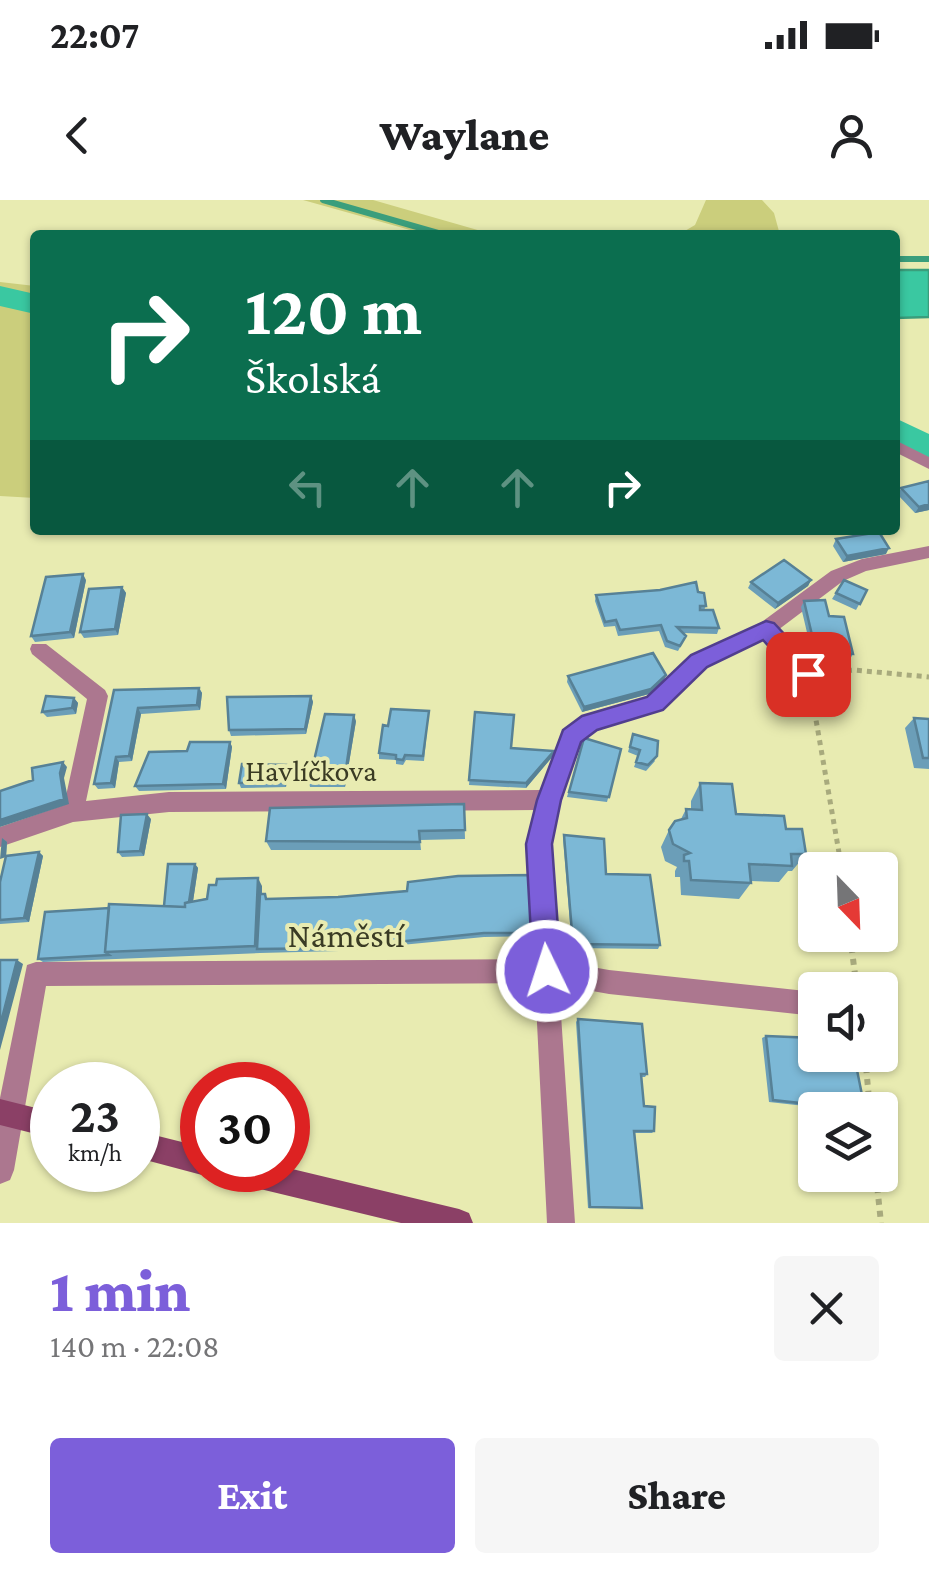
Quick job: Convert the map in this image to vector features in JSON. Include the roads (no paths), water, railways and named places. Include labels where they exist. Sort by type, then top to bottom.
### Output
[{"type":"street","points":[[900,447],[929,464]]},
{"type":"street","points":[[561,1223],[539,844],[571,736],[590,722],[655,704],[699,661],[766,629],[837,576],[862,565],[929,552]]},
{"type":"street","points":[[766,629],[808,674]]},
{"type":"street","points":[[39,649],[98,696],[73,812]]},
{"type":"street","name":"Havlíčkova","points":[[0,837],[73,812],[169,802],[549,800]]},
{"type":"street","points":[[547,971],[609,982],[798,1002]]},
{"type":"street","name":"Náměstí","points":[[0,1170],[6,1113],[36,974],[547,971]]},
{"type":"street","points":[[310,1187],[459,1223]]},
{"type":"waterway","points":[[323,200],[428,230]]},
{"type":"waterway","points":[[900,259],[929,259]]},
{"type":"waterway","points":[[0,296],[30,303]]},
{"type":"waterway","points":[[900,433],[929,452]]}]
